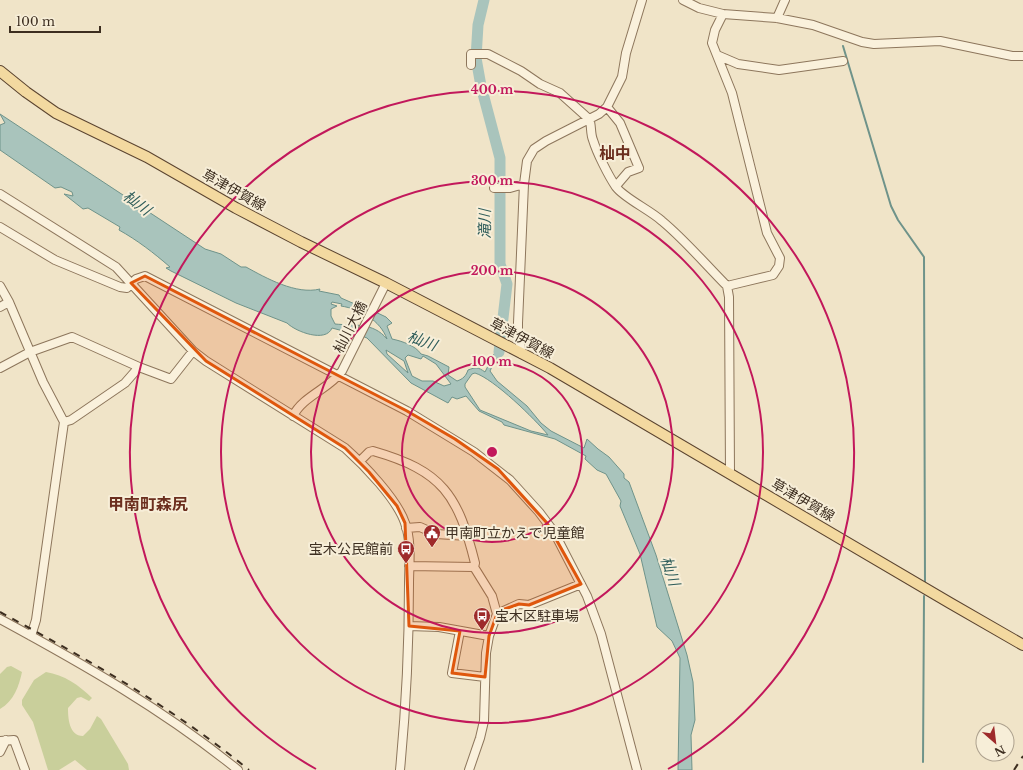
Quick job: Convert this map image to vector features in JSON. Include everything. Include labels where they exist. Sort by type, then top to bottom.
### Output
[{"type":"main road","name":"草津伊賀線","points":[[0,71],[56,113],[147,157],[249,215],[512,348],[1023,644]]},
{"type":"street","points":[[522,354],[518,334],[518,323],[524,184],[527,161],[534,150],[558,134],[589,120],[607,107],[622,77],[626,53],[642,0]]},
{"type":"street","points":[[683,0],[699,8],[723,14],[778,18],[813,25],[862,42],[874,44],[940,41],[1012,56],[1023,56]]},
{"type":"street","points":[[778,18],[786,0]]},
{"type":"street","points":[[723,14],[715,30],[712,43],[732,93],[767,233],[780,258],[779,266],[773,275],[727,286]]},
{"type":"street","points":[[471,65],[471,54],[485,53],[521,71],[540,84],[560,93],[591,123],[590,130],[593,141],[616,186],[623,194],[646,208],[664,222],[727,286],[729,297],[730,474]]},
{"type":"street","points":[[717,55],[738,64],[779,70],[843,61]]},
{"type":"street","points":[[607,107],[620,123],[639,168],[628,172],[616,186]]},
{"type":"street","points":[[496,188],[510,188],[524,184]]},
{"type":"street","points":[[0,194],[116,267],[193,351],[206,361],[344,448],[360,461],[397,506],[406,528],[409,566],[408,676],[400,770]]},
{"type":"street","points":[[0,227],[55,260],[120,288],[127,288],[131,283],[144,276],[341,373],[444,432],[498,469],[523,494],[547,523],[581,584],[601,634],[637,770]]},
{"type":"street","name":"杣川大橋","points":[[341,373],[386,284]]},
{"type":"street","points":[[0,286],[9,302],[43,382],[64,422],[36,620],[31,636]]},
{"type":"street","points":[[0,307],[9,302]]},
{"type":"street","points":[[0,368],[30,352],[72,338],[138,368],[171,379],[193,351]]},
{"type":"street","points":[[64,422],[71,420],[125,382],[138,368]]},
{"type":"street","points":[[293,416],[296,409],[341,373]]},
{"type":"street","points":[[360,461],[368,452],[373,451],[412,466],[434,478],[454,501],[462,516],[475,563],[474,567],[492,596],[497,614],[489,636],[485,677],[484,721],[469,770]]},
{"type":"street","points":[[406,528],[420,527],[436,534],[468,536]]},
{"type":"street","points":[[409,566],[474,567]]},
{"type":"street","points":[[497,614],[519,604],[528,605],[581,584]]},
{"type":"street","points":[[0,619],[117,685],[196,738],[238,770]]},
{"type":"street","points":[[409,626],[460,631],[489,636]]},
{"type":"street","points":[[460,631],[452,673],[485,677]]},
{"type":"street","points":[[0,752],[3,741],[14,740],[25,770]]},
{"type":"highlighted area","points":[[145,276],[407,411],[455,439],[498,469],[547,523],[581,584],[529,605],[519,604],[502,610],[497,614],[489,636],[485,677],[452,673],[460,631],[409,626],[405,523],[397,506],[369,472],[345,448],[206,361],[131,283]]},
{"type":"green space","points":[[11,666],[22,672],[21,677],[9,702],[0,709],[0,674],[7,667]]},
{"type":"green space","points":[[46,672],[53,673],[71,681],[92,698],[89,701],[81,697],[77,698],[68,708],[68,717],[72,730],[78,735],[83,736],[90,729],[97,716],[101,719],[128,764],[129,770],[87,770],[75,760],[59,770],[48,770],[33,722],[22,705],[22,700],[34,680]]},
{"type":"water","points":[[0,114],[205,249],[221,254],[241,267],[246,267],[291,288],[301,290],[320,289],[319,291],[339,295],[341,298],[386,317],[392,323],[387,326],[392,339],[408,344],[421,354],[449,367],[448,375],[457,381],[464,377],[468,370],[471,369],[477,368],[485,372],[494,354],[498,351],[499,334],[502,339],[501,356],[495,360],[490,371],[497,381],[527,406],[541,423],[551,431],[584,448],[587,439],[609,457],[624,474],[624,478],[629,482],[656,555],[687,655],[693,682],[695,720],[691,735],[692,770],[678,770],[680,658],[672,641],[657,627],[640,554],[620,506],[621,501],[606,474],[597,470],[585,459],[586,456],[555,439],[504,425],[502,422],[479,411],[466,396],[457,399],[452,397],[448,403],[411,383],[367,338],[348,335],[347,332],[332,328],[324,335],[311,334],[297,330],[287,323],[236,303],[171,271],[166,268],[170,267],[152,252],[119,230],[120,227],[88,208],[83,209],[64,194],[73,196],[72,192],[61,187],[55,188],[0,150],[0,125],[5,123]],"holes":[[[332,302],[342,304],[341,306],[368,316],[380,326],[387,339],[382,334],[370,327],[335,324],[331,316],[331,309],[337,306],[331,304]],[[386,350],[404,361],[408,373],[387,354]],[[408,355],[421,359],[423,356],[436,364],[451,384],[444,386],[433,381],[422,381],[412,376],[405,358]],[[475,373],[483,377],[503,391],[534,419],[548,435],[531,431],[480,410],[465,387],[465,384],[472,374]]]},
{"type":"waterway","name":"滝川","points":[[484,0],[478,25],[476,58],[481,86],[500,158],[500,264],[507,284],[499,352]]},
{"type":"waterway","points":[[843,46],[891,206],[898,220],[924,257],[925,583]]},
{"type":"waterway","points":[[923,762],[924,596]]},
{"type":"railway","points":[[0,612],[128,685],[190,725],[249,770]]},
{"type":"railway","points":[[1014,770],[1023,756]]},
{"type":"place","name":"甲南町立かえで児童館","points":[[432,548]]},
{"type":"place","name":"宝木公民館前","points":[[406,564]]},
{"type":"place","name":"宝木区駐車場","points":[[482,631]]},
{"type":"district","name":"杣中","points":[[615,153]]},
{"type":"district","name":"甲南町森尻","points":[[148,504]]},
{"type":"water label","name":"杣川","points":[[137,203]]},
{"type":"water label","name":"杣川","points":[[422,341]]},
{"type":"water label","name":"杣川","points":[[670,571]]}]
